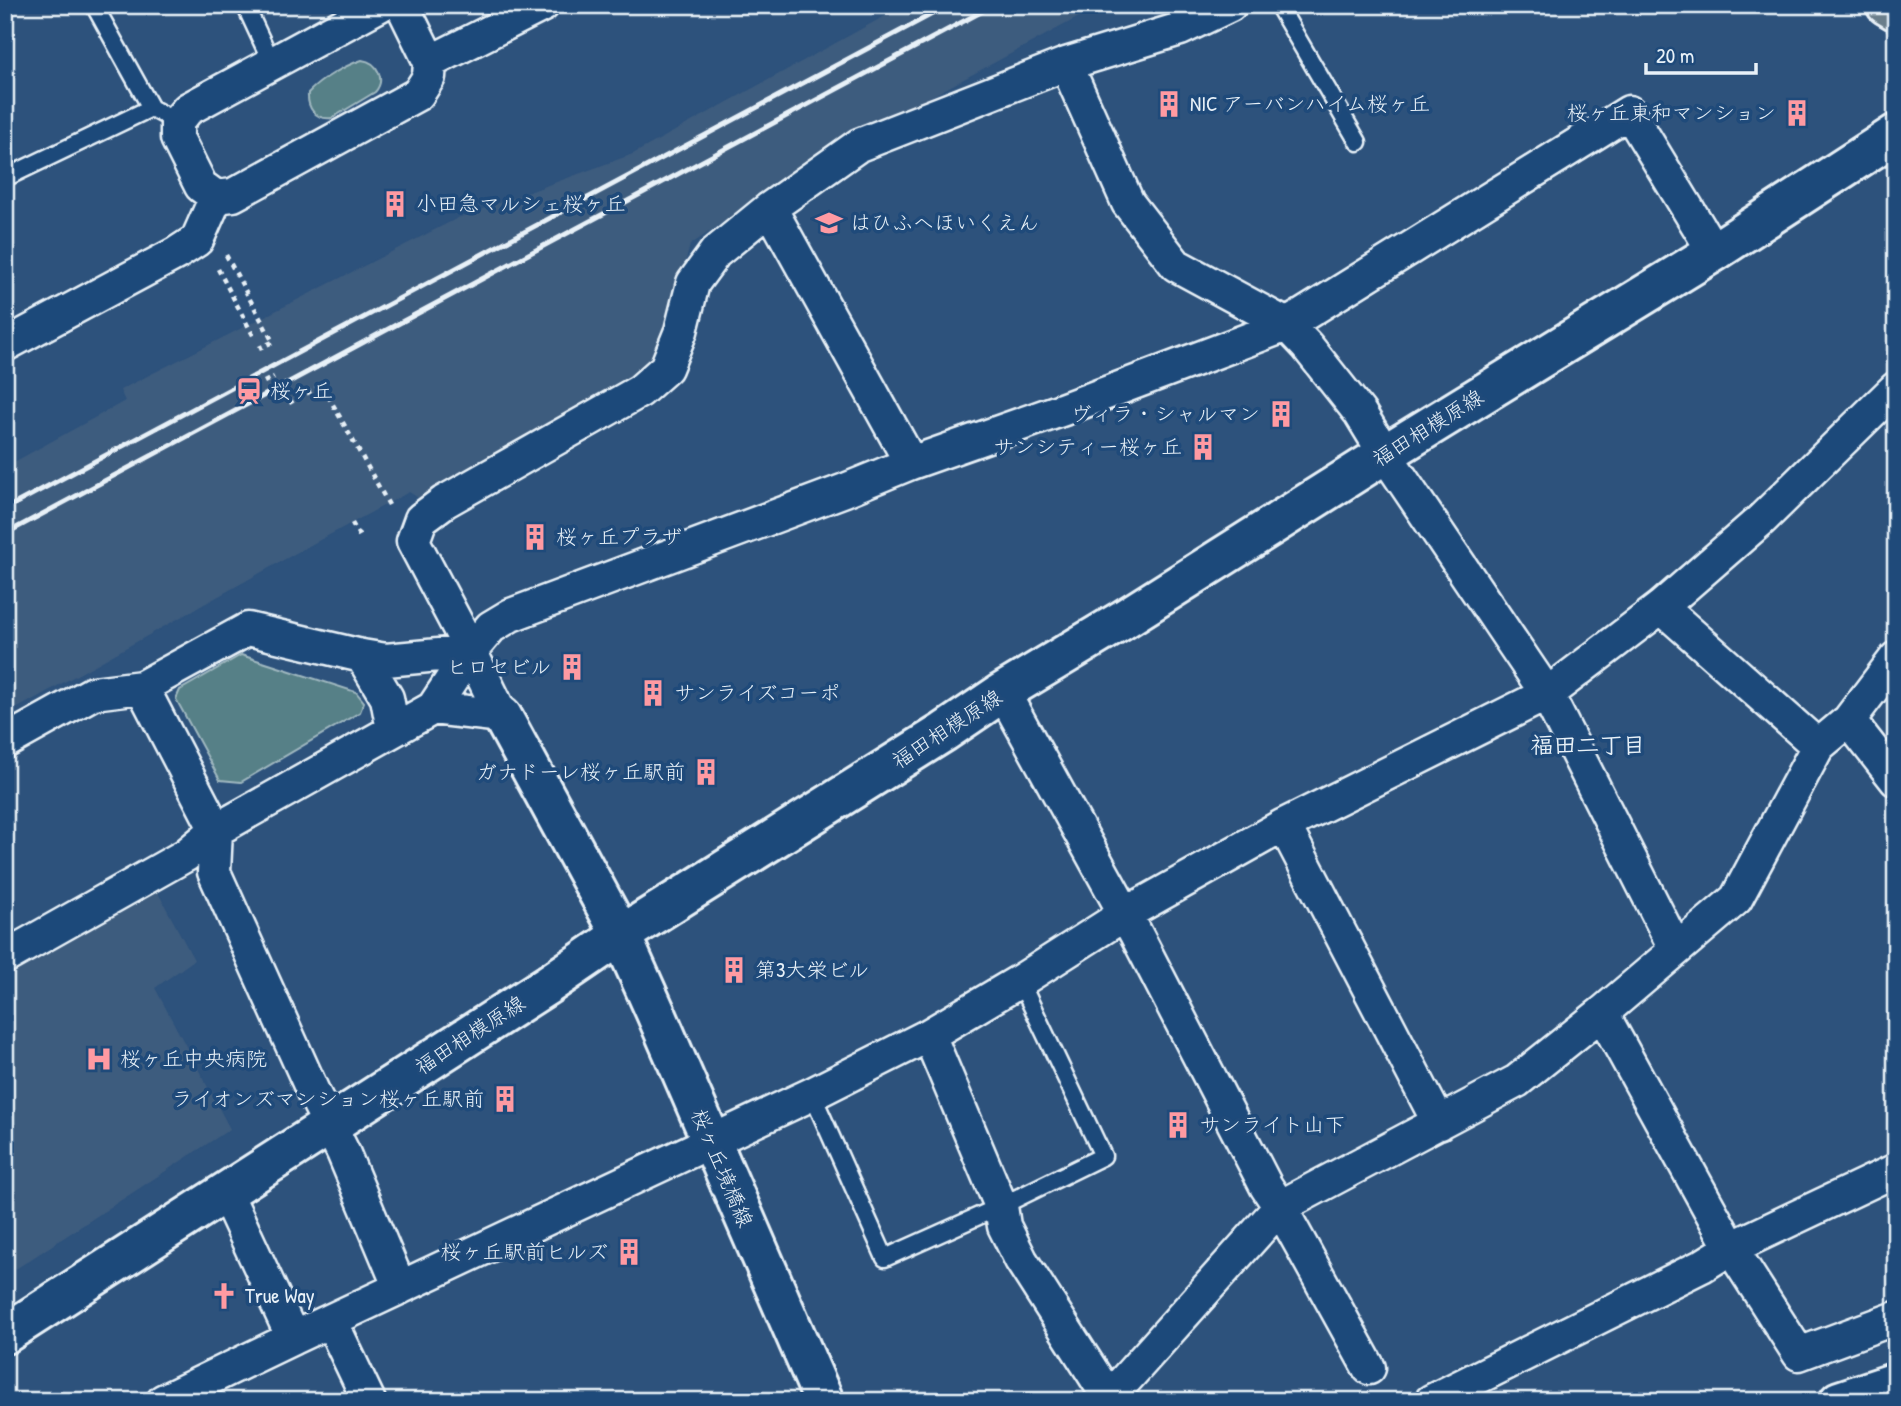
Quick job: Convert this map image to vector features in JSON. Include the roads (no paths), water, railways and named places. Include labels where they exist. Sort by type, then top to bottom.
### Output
[{"type":"main road","points":[[1886,5],[1896,11]]},
{"type":"street","points":[[380,5],[188,109],[164,115],[201,186],[216,197],[233,195],[418,94],[429,76],[430,62],[402,5]]},
{"type":"street","points":[[430,62],[543,5]]},
{"type":"street","points":[[502,716],[413,541],[421,519],[444,502],[640,391],[666,368],[681,331],[693,283],[715,253],[770,208],[859,145],[1066,64],[1180,29],[1230,5]]},
{"type":"street","points":[[1066,64],[1128,203],[1176,265],[1287,325],[1360,413],[1547,694],[1676,950]]},
{"type":"street","points":[[5,742],[93,693],[142,687],[248,629],[374,658],[465,641],[511,615],[911,463],[1287,325],[1629,112],[1714,252]]},
{"type":"street","name":"福田相模原線","points":[[5,1334],[550,984],[621,935],[1003,692],[1714,252],[1896,134]]},
{"type":"street","points":[[5,345],[197,240],[216,197]]},
{"type":"street","points":[[770,208],[911,463]]},
{"type":"street","points":[[163,1401],[812,1094],[929,1035],[1125,914],[1284,825],[1547,694],[1661,607],[1762,519],[1896,388]]},
{"type":"street","points":[[1661,607],[1818,746]]},
{"type":"street","points":[[433,708],[465,641]]},
{"type":"street","points":[[374,658],[387,698],[393,730]]},
{"type":"street","points":[[929,1035],[1001,1206],[1004,1226],[1021,1259],[1110,1399],[1280,1207],[1517,1081],[1736,899],[1818,746],[1849,720],[1896,658]]},
{"type":"street","points":[[142,687],[216,830],[214,872],[342,1152],[400,1288]]},
{"type":"street","points":[[1003,692],[1125,914],[1266,1186],[1369,1368]]},
{"type":"street","points":[[5,957],[186,855],[216,830],[433,708],[502,716]]},
{"type":"street","name":"桜ヶ丘境橋線","points":[[502,716],[621,935],[711,1141],[817,1396]]},
{"type":"street","points":[[1849,720],[1896,780]]},
{"type":"street","points":[[1284,825],[1439,1123]]},
{"type":"street","points":[[1602,1013],[1731,1248],[1799,1354],[1896,1318]]},
{"type":"street","points":[[1431,1401],[1702,1266],[1731,1248],[1896,1170]]},
{"type":"street","points":[[225,1192],[293,1338]]},
{"type":"street","points":[[331,1321],[369,1401]]},
{"type":"lane","points":[[5,178],[164,115],[94,5]]},
{"type":"lane","points":[[245,5],[272,64]]},
{"type":"lane","points":[[1278,5],[1358,142]]},
{"type":"lane","points":[[812,1094],[885,1258],[1103,1156],[1020,981]]},
{"type":"railway","points":[[5,509],[949,5]]},
{"type":"railway","points":[[5,534],[994,5]]},
{"type":"place","name":"NIC アーバンハイム桜ヶ丘","points":[[1169,104]]},
{"type":"place","name":"桜ヶ丘東和マンション","points":[[1797,113]]},
{"type":"place","name":"小田急マルシェ桜ヶ丘","points":[[395,204]]},
{"type":"place","name":"はひふへほいくえん","points":[[829,223]]},
{"type":"place","name":"桜ヶ丘","points":[[249,391]]},
{"type":"place","name":"ヴィラ・シャルマン","points":[[1281,414]]},
{"type":"place","name":"サンシティー桜ヶ丘","points":[[1203,447]]},
{"type":"place","name":"桜ヶ丘プラザ","points":[[535,537]]},
{"type":"place","name":"ヒロセビル","points":[[572,667]]},
{"type":"place","name":"サンライズコーポ","points":[[653,693]]},
{"type":"place","name":"ガナドーレ桜ヶ丘駅前","points":[[706,772]]},
{"type":"place","name":"第3大栄ビル","points":[[734,970]]},
{"type":"place","name":"桜ヶ丘中央病院","points":[[99,1059]]},
{"type":"place","name":"ライオンズマンション桜ヶ丘駅前","points":[[505,1099]]},
{"type":"place","name":"サンライト山下","points":[[1178,1125]]},
{"type":"place","name":"桜ヶ丘駅前ヒルズ","points":[[629,1252]]},
{"type":"place","name":"True Way","points":[[224,1296]]},
{"type":"district","name":"福田二丁目","points":[[1588,745]]}]
